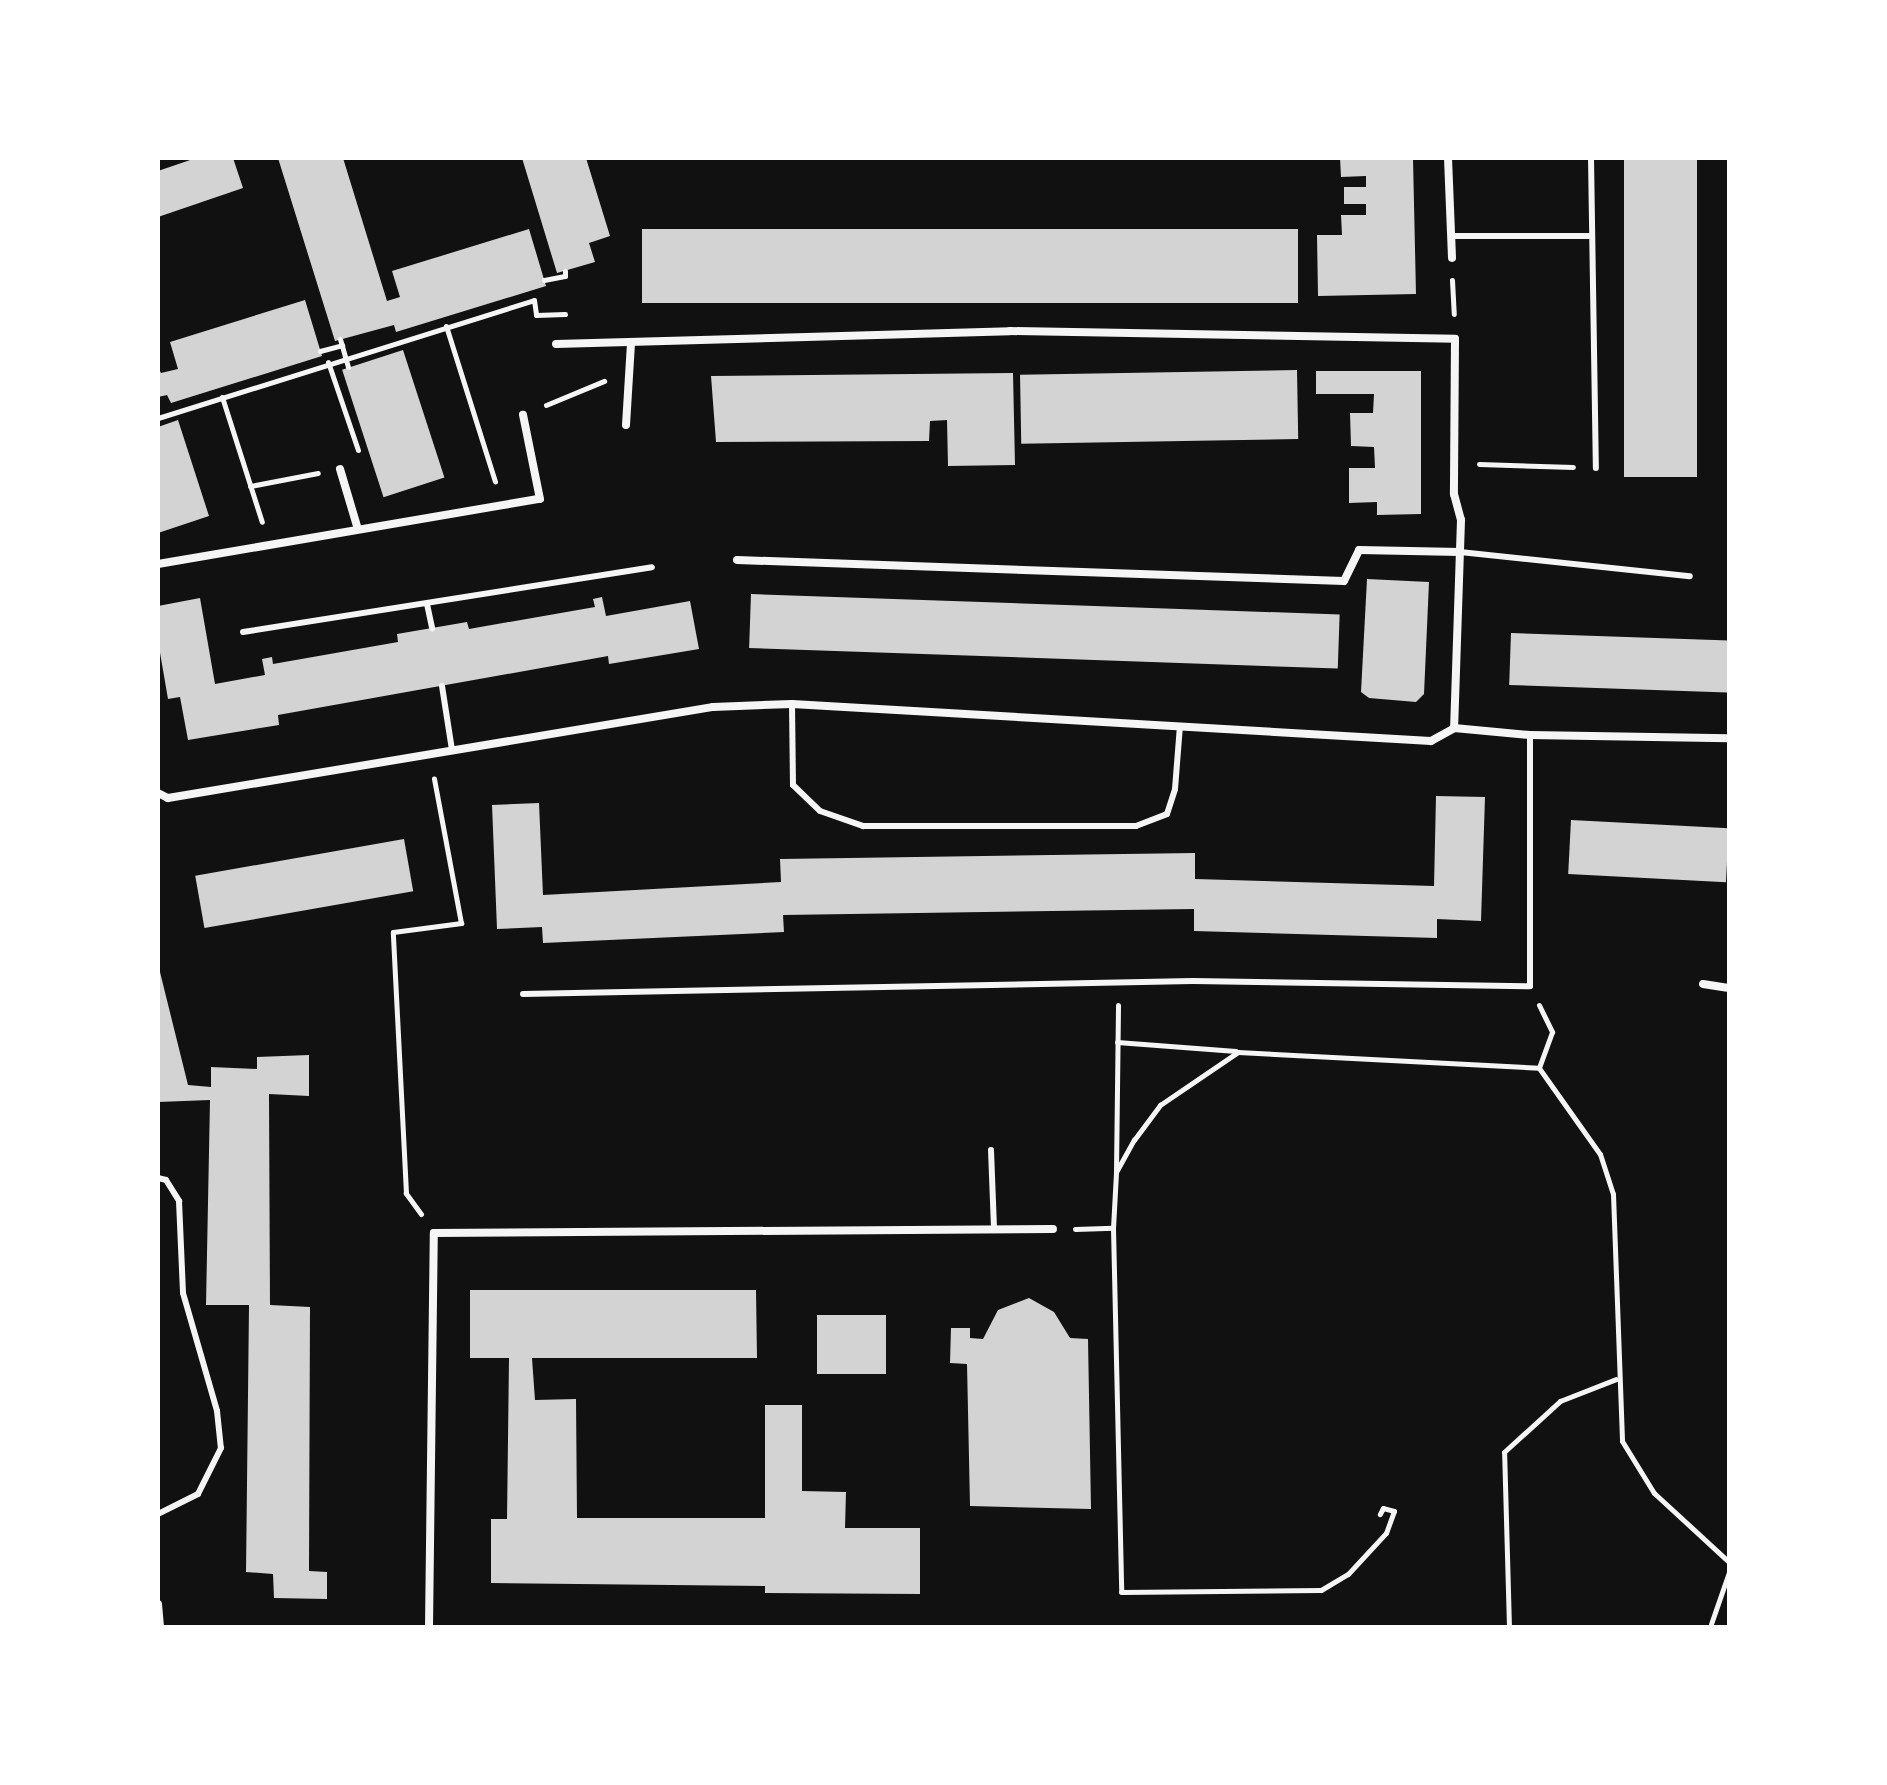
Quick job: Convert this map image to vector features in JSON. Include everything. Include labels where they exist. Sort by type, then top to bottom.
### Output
[{"type":"street","points":[[1448,158],[1452,258]]},
{"type":"street","points":[[556,344],[1010,331],[1455,339],[1454,494],[1461,520],[1454,728]]},
{"type":"street","points":[[626,425],[631,343]]},
{"type":"street","points":[[158,564],[357,526],[540,499],[523,415]]},
{"type":"street","points":[[340,469],[357,526]]},
{"type":"street","points":[[737,560],[1344,581],[1359,550],[1460,552]]},
{"type":"street","points":[[158,793],[168,798],[713,707],[792,704],[1431,741],[1454,728],[1530,735],[1729,738]]},
{"type":"street","points":[[1703,984],[1729,988]]},
{"type":"street","points":[[429,1627],[434,1233],[1053,1229]]},
{"type":"street","points":[[158,1604],[160,1627]]},
{"type":"lane","points":[[1591,158],[1589,236],[1596,468]]},
{"type":"lane","points":[[1451,236],[1589,236]]},
{"type":"lane","points":[[1460,552],[1690,576]]},
{"type":"lane","points":[[243,632],[652,567]]},
{"type":"lane","points":[[427,604],[432,628]]},
{"type":"lane","points":[[442,686],[452,750]]},
{"type":"lane","points":[[792,704],[793,785],[820,811],[863,826],[1136,826],[1167,814],[1175,789],[1180,726]]},
{"type":"lane","points":[[523,994],[1118,982],[1530,986],[1530,735]]},
{"type":"lane","points":[[991,1150],[994,1229]]},
{"type":"lane","points":[[158,1178],[166,1180],[179,1201],[183,1293],[217,1411],[221,1448],[198,1494],[158,1514]]},
{"type":"path","points":[[1452,258],[1455,339]]},
{"type":"path","points":[[544,280],[565,276],[565,271]]},
{"type":"path","points":[[158,418],[328,362],[534,300],[535,310]]},
{"type":"path","points":[[446,326],[495,481],[480,484]]},
{"type":"path","points":[[320,351],[341,342],[348,367]]},
{"type":"path","points":[[328,362],[362,463]]},
{"type":"path","points":[[540,408],[599,383]]},
{"type":"path","points":[[222,397],[263,525],[248,527]]},
{"type":"path","points":[[1478,464],[1596,468]]},
{"type":"path","points":[[250,486],[340,469]]},
{"type":"path","points":[[429,754],[461,923],[393,932],[406,1193],[434,1233]]},
{"type":"path","points":[[1118,982],[1113,1228],[1121,1592],[1321,1590],[1348,1574],[1386,1533],[1394,1511],[1383,1508],[1380,1514]]},
{"type":"path","points":[[1530,986],[1552,1032],[1539,1068]]},
{"type":"path","points":[[1117,1042],[1238,1052],[1539,1068]]},
{"type":"path","points":[[1116,1172],[1160,1105],[1238,1052]]},
{"type":"path","points":[[1539,1068],[1600,1154],[1613,1194],[1616,1378],[1622,1441],[1637,1471],[1680,1520],[1729,1562]]},
{"type":"path","points":[[1053,1229],[1113,1228]]},
{"type":"path","points":[[1509,1627],[1504,1452],[1560,1401],[1616,1378]]},
{"type":"path","points":[[1711,1624],[1729,1572]]},
{"type":"building","points":[[196,158],[233,158],[243,188],[158,217],[158,171]]},
{"type":"building","points":[[278,158],[343,158],[387,301],[400,297],[392,271],[529,229],[546,286],[396,332],[394,325],[335,341]]},
{"type":"building","points":[[522,158],[586,158],[610,236],[589,243],[595,262],[557,273]]},
{"type":"building","points":[[1340,158],[1413,158],[1416,294],[1318,296],[1317,235],[1342,235],[1341,215],[1366,215],[1366,204],[1344,204],[1344,187],[1366,187],[1366,176],[1341,177]]},
{"type":"building","points":[[1624,158],[1697,158],[1697,477],[1624,477]]},
{"type":"building","points":[[642,229],[1298,229],[1298,303],[642,303]]},
{"type":"building","points":[[305,300],[322,356],[171,403],[167,395],[158,397],[158,367],[161,373],[178,369],[170,342]]},
{"type":"building","points":[[403,350],[444,477],[384,497],[342,370]]},
{"type":"building","points":[[1297,370],[1298,439],[1021,444],[1020,375]]},
{"type":"building","points":[[1316,371],[1421,371],[1421,514],[1377,515],[1377,502],[1349,503],[1349,468],[1375,468],[1374,447],[1351,446],[1350,413],[1373,413],[1374,394],[1316,394]]},
{"type":"building","points":[[1013,373],[1015,465],[948,466],[947,420],[930,421],[929,441],[716,442],[711,376]]},
{"type":"building","points":[[178,420],[209,516],[158,533],[158,427]]},
{"type":"building","points":[[1367,579],[1429,582],[1424,694],[1416,702],[1369,698],[1361,692]]},
{"type":"building","points":[[751,594],[1340,615],[1338,669],[749,648]]},
{"type":"building","points":[[602,597],[606,616],[690,601],[699,649],[609,664],[608,656],[278,715],[279,725],[188,740],[180,697],[168,699],[158,641],[158,606],[200,598],[215,684],[265,675],[262,659],[272,657],[273,664],[398,642],[397,634],[467,622],[469,629],[595,607],[593,599]]},
{"type":"building","points":[[1511,633],[1729,641],[1727,693],[1509,685]]},
{"type":"building","points":[[1436,796],[1485,797],[1481,921],[1437,919],[1437,938],[1194,931],[1194,909],[783,915],[784,932],[543,943],[542,927],[497,929],[492,805],[539,803],[543,895],[781,882],[780,859],[1195,853],[1195,879],[1434,886]]},
{"type":"building","points":[[1571,820],[1729,828],[1726,882],[1568,874]]},
{"type":"building","points":[[404,839],[413,891],[204,928],[195,876]]},
{"type":"building","points":[[158,964],[188,1085],[211,1087],[211,1067],[257,1069],[257,1057],[309,1055],[309,1096],[269,1094],[270,1305],[310,1307],[309,1571],[327,1572],[327,1599],[274,1598],[273,1574],[246,1572],[249,1305],[206,1305],[210,1100],[158,1102]]},
{"type":"building","points":[[470,1290],[756,1290],[757,1358],[532,1358],[535,1400],[576,1399],[577,1518],[765,1518],[765,1405],[802,1405],[802,1491],[846,1492],[845,1528],[920,1528],[920,1594],[765,1593],[765,1586],[491,1583],[491,1519],[507,1519],[509,1358],[470,1358]]},
{"type":"building","points":[[1029,1298],[1054,1312],[1070,1338],[1088,1339],[1091,1509],[970,1506],[967,1364],[950,1363],[951,1328],[970,1328],[970,1338],[983,1339],[998,1310]]},
{"type":"building","points":[[817,1315],[886,1315],[886,1374],[817,1374]]}]
